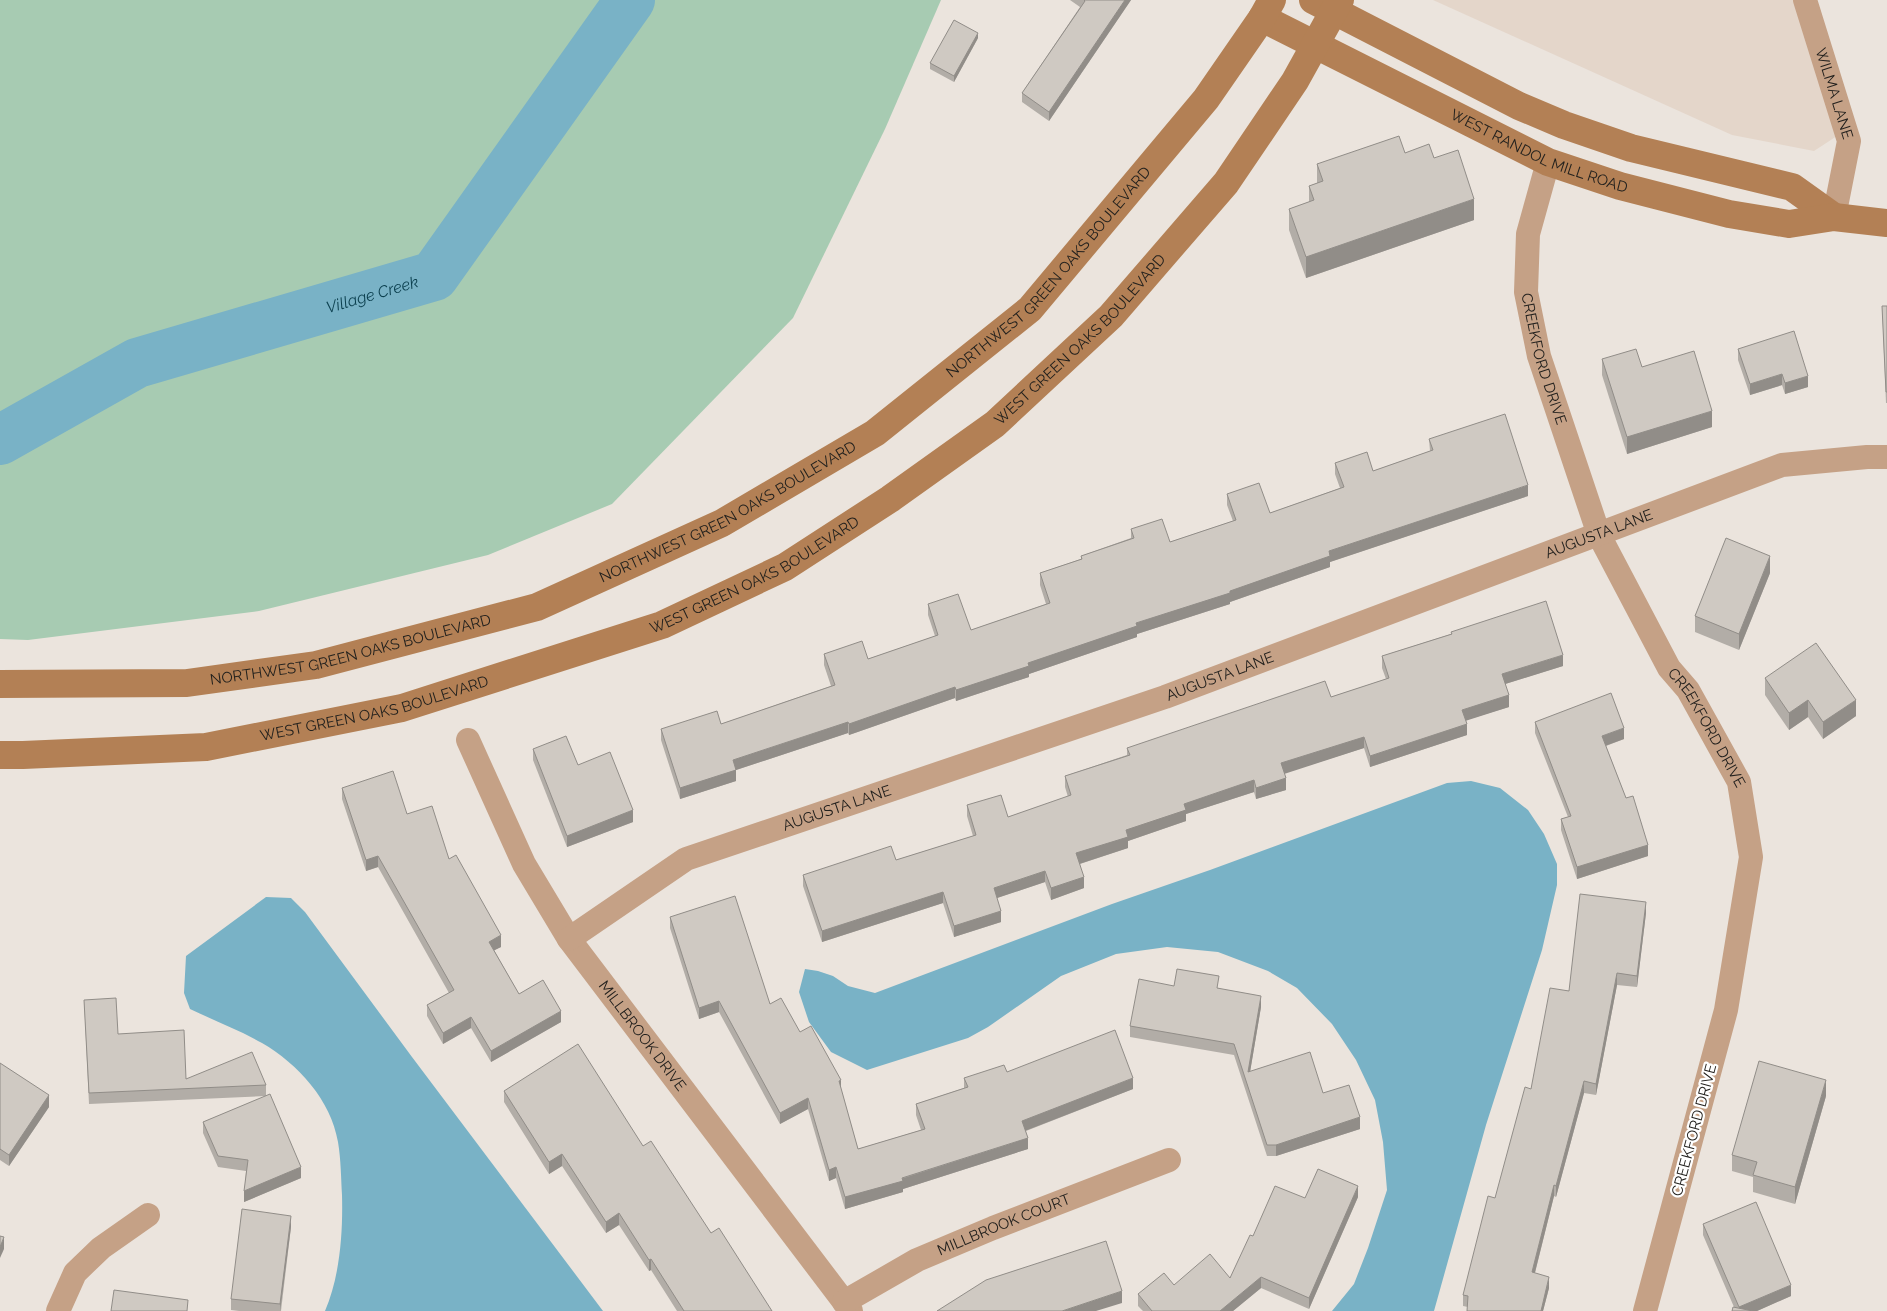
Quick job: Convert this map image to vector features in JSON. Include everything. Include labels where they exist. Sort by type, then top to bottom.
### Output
[{"type":"main road","name":"WEST RANDOL MILL ROAD","points":[[1329,4],[1519,106],[1564,125],[1631,148],[1792,187],[1834,217]]},
{"type":"main road","points":[[1316,46],[1329,4]]},
{"type":"main road","name":"WEST RANDOL MILL ROAD","points":[[1267,9],[1316,46],[1548,162],[1620,186],[1729,214],[1789,224],[1834,217],[1887,223]]},
{"type":"main road","name":"NORTHWEST GREEN OAKS BOULEVARD","points":[[0,684],[187,684],[316,665],[537,607],[722,524],[875,433],[1030,309],[1206,99],[1267,9]]},
{"type":"main road","name":"WEST GREEN OAKS BOULEVARD","points":[[0,755],[206,747],[402,708],[662,625],[785,567],[890,499],[996,424],[1111,316],[1226,183],[1295,81],[1316,46]]},
{"type":"street","name":"WILMA LANE","points":[[1805,0],[1849,141],[1834,217]]},
{"type":"street","name":"CREEKFORD DRIVE","points":[[1548,162],[1528,234],[1526,292],[1539,356],[1599,535],[1669,668],[1688,690],[1739,782],[1751,857],[1726,1010],[1645,1311]]},
{"type":"street","name":"AUGUSTA LANE","points":[[569,939],[686,859],[1165,697],[1782,465],[1867,457],[1887,458]]},
{"type":"street","name":"MILLBROOK DRIVE","points":[[468,740],[524,864],[569,939],[847,1306]]},
{"type":"street","name":"MILLBROOK COURT","points":[[847,1306],[917,1260],[992,1228],[1169,1160]]},
{"type":"street","points":[[58,1311],[75,1273],[101,1248],[148,1214]]},
{"type":"shaded area","points":[[1433,0],[1800,0],[1843,132],[1814,151],[1732,135]]},
{"type":"green space","points":[[0,0],[941,0],[885,129],[793,318],[612,504],[488,555],[259,611],[28,640],[0,639]]},
{"type":"water","points":[[1471,781],[1500,788],[1528,810],[1544,834],[1557,864],[1557,885],[1542,950],[1486,1125],[1434,1311],[1332,1311],[1354,1284],[1387,1190],[1383,1142],[1375,1100],[1356,1060],[1332,1024],[1297,988],[1268,971],[1218,952],[1167,947],[1116,954],[1061,976],[988,1027],[968,1038],[867,1070],[831,1052],[809,1022],[799,992],[805,969],[833,976],[848,986],[875,993],[1112,904],[1447,783]]},
{"type":"water","points":[[266,897],[291,898],[305,912],[603,1311],[325,1311],[337,1269],[342,1209],[338,1142],[328,1112],[311,1085],[288,1061],[253,1038],[190,1009],[184,993],[186,956]]},
{"type":"building","points":[[1084,0],[1125,0],[1049,112],[1022,93]]},
{"type":"building","points":[[954,20],[978,33],[954,76],[930,63]]},
{"type":"building","points":[[1399,136],[1405,153],[1429,144],[1434,158],[1458,150],[1474,199],[1306,257],[1289,209],[1314,200],[1309,186],[1323,181],[1317,164]]},
{"type":"building","points":[[1882,306],[1887,306],[1887,392],[1886,392]]},
{"type":"building","points":[[1794,331],[1808,376],[1785,383],[1782,374],[1750,384],[1738,349]]},
{"type":"building","points":[[1636,349],[1642,367],[1694,351],[1712,411],[1627,437],[1602,359]]},
{"type":"building","points":[[1505,414],[1528,485],[1329,551],[1330,556],[1230,591],[1230,593],[1136,623],[1137,626],[1028,663],[1029,666],[956,690],[955,687],[849,724],[848,722],[733,760],[736,770],[680,788],[661,729],[717,711],[721,724],[835,685],[824,654],[862,641],[868,659],[938,635],[928,604],[958,594],[971,630],[1050,603],[1040,573],[1082,559],[1081,556],[1134,538],[1131,529],[1162,519],[1170,542],[1236,520],[1227,494],[1259,483],[1270,513],[1344,487],[1335,463],[1367,452],[1373,471],[1433,450],[1429,439]]},
{"type":"building","points":[[1726,538],[1770,556],[1739,634],[1695,616]]},
{"type":"building","points":[[1546,601],[1563,655],[1502,674],[1509,695],[1462,710],[1467,724],[1370,756],[1364,737],[1281,763],[1286,778],[1256,788],[1254,780],[1184,804],[1186,810],[1126,830],[1128,837],[1076,853],[1084,877],[1051,888],[1045,871],[994,888],[1001,911],[954,926],[943,892],[822,931],[803,875],[891,846],[896,860],[976,835],[967,805],[1001,795],[1008,817],[1071,795],[1065,776],[1130,755],[1127,748],[1325,681],[1331,697],[1389,678],[1382,656]]},
{"type":"building","points":[[1816,643],[1856,700],[1823,722],[1808,700],[1789,713],[1765,678]]},
{"type":"building","points":[[1611,693],[1624,728],[1602,736],[1626,798],[1633,796],[1648,845],[1577,867],[1561,819],[1571,816],[1535,722]]},
{"type":"building","points":[[566,736],[578,765],[610,752],[633,810],[567,836],[533,749]]},
{"type":"building","points":[[393,771],[407,814],[432,806],[449,859],[456,855],[501,935],[489,942],[519,994],[543,980],[561,1011],[491,1051],[471,1017],[443,1033],[427,1005],[454,990],[378,856],[366,860],[342,788]]},
{"type":"building","points":[[1580,894],[1646,902],[1637,976],[1617,973],[1596,1084],[1584,1081],[1556,1186],[1554,1185],[1532,1272],[1549,1277],[1541,1311],[1467,1311],[1468,1296],[1463,1295],[1488,1196],[1495,1198],[1525,1087],[1531,1089],[1550,988],[1569,991]]},
{"type":"building","points":[[735,896],[770,1004],[781,998],[800,1032],[811,1026],[841,1080],[839,1081],[858,1149],[925,1129],[916,1104],[968,1087],[964,1078],[1004,1065],[1007,1072],[1115,1030],[1133,1078],[1022,1121],[1028,1138],[902,1178],[903,1181],[845,1197],[836,1167],[829,1170],[808,1098],[780,1113],[719,1001],[699,1008],[670,917]]},
{"type":"building","points":[[1177,969],[1219,976],[1217,988],[1261,996],[1248,1072],[1310,1052],[1323,1093],[1349,1085],[1360,1117],[1276,1145],[1267,1145],[1234,1044],[1130,1026],[1139,979],[1174,986]]},
{"type":"building","points":[[116,998],[118,1034],[184,1030],[186,1079],[252,1052],[266,1085],[89,1093],[84,1000]]},
{"type":"building","points":[[578,1044],[643,1146],[651,1141],[711,1233],[719,1228],[772,1311],[684,1311],[619,1213],[606,1222],[562,1154],[549,1162],[504,1091]]},
{"type":"building","points":[[1759,1061],[1826,1080],[1795,1187],[1753,1175],[1757,1162],[1732,1155]]},
{"type":"building","points":[[0,1063],[49,1095],[9,1155],[0,1149]]},
{"type":"building","points":[[270,1094],[301,1167],[244,1191],[248,1160],[218,1156],[203,1122]]},
{"type":"building","points":[[1318,1169],[1358,1186],[1309,1298],[1261,1277],[1220,1311],[1152,1311],[1138,1294],[1164,1273],[1174,1285],[1210,1254],[1230,1278],[1250,1235],[1253,1236],[1275,1186],[1305,1198]]},
{"type":"building","points":[[1756,1202],[1791,1285],[1739,1307],[1703,1224]]},
{"type":"building","points":[[242,1209],[291,1216],[280,1304],[231,1299]]},
{"type":"building","points":[[0,1236],[4,1237],[0,1247]]},
{"type":"building","points":[[1106,1241],[1122,1291],[1062,1311],[937,1311],[986,1280]]},
{"type":"building","points":[[114,1290],[188,1300],[187,1311],[111,1311]]},
{"type":"building","points":[[1733,1307],[1753,1311],[1732,1311]]},
{"type":"waterway","name":"Village Creek","points":[[0,440],[137,363],[434,276],[630,0]]}]
